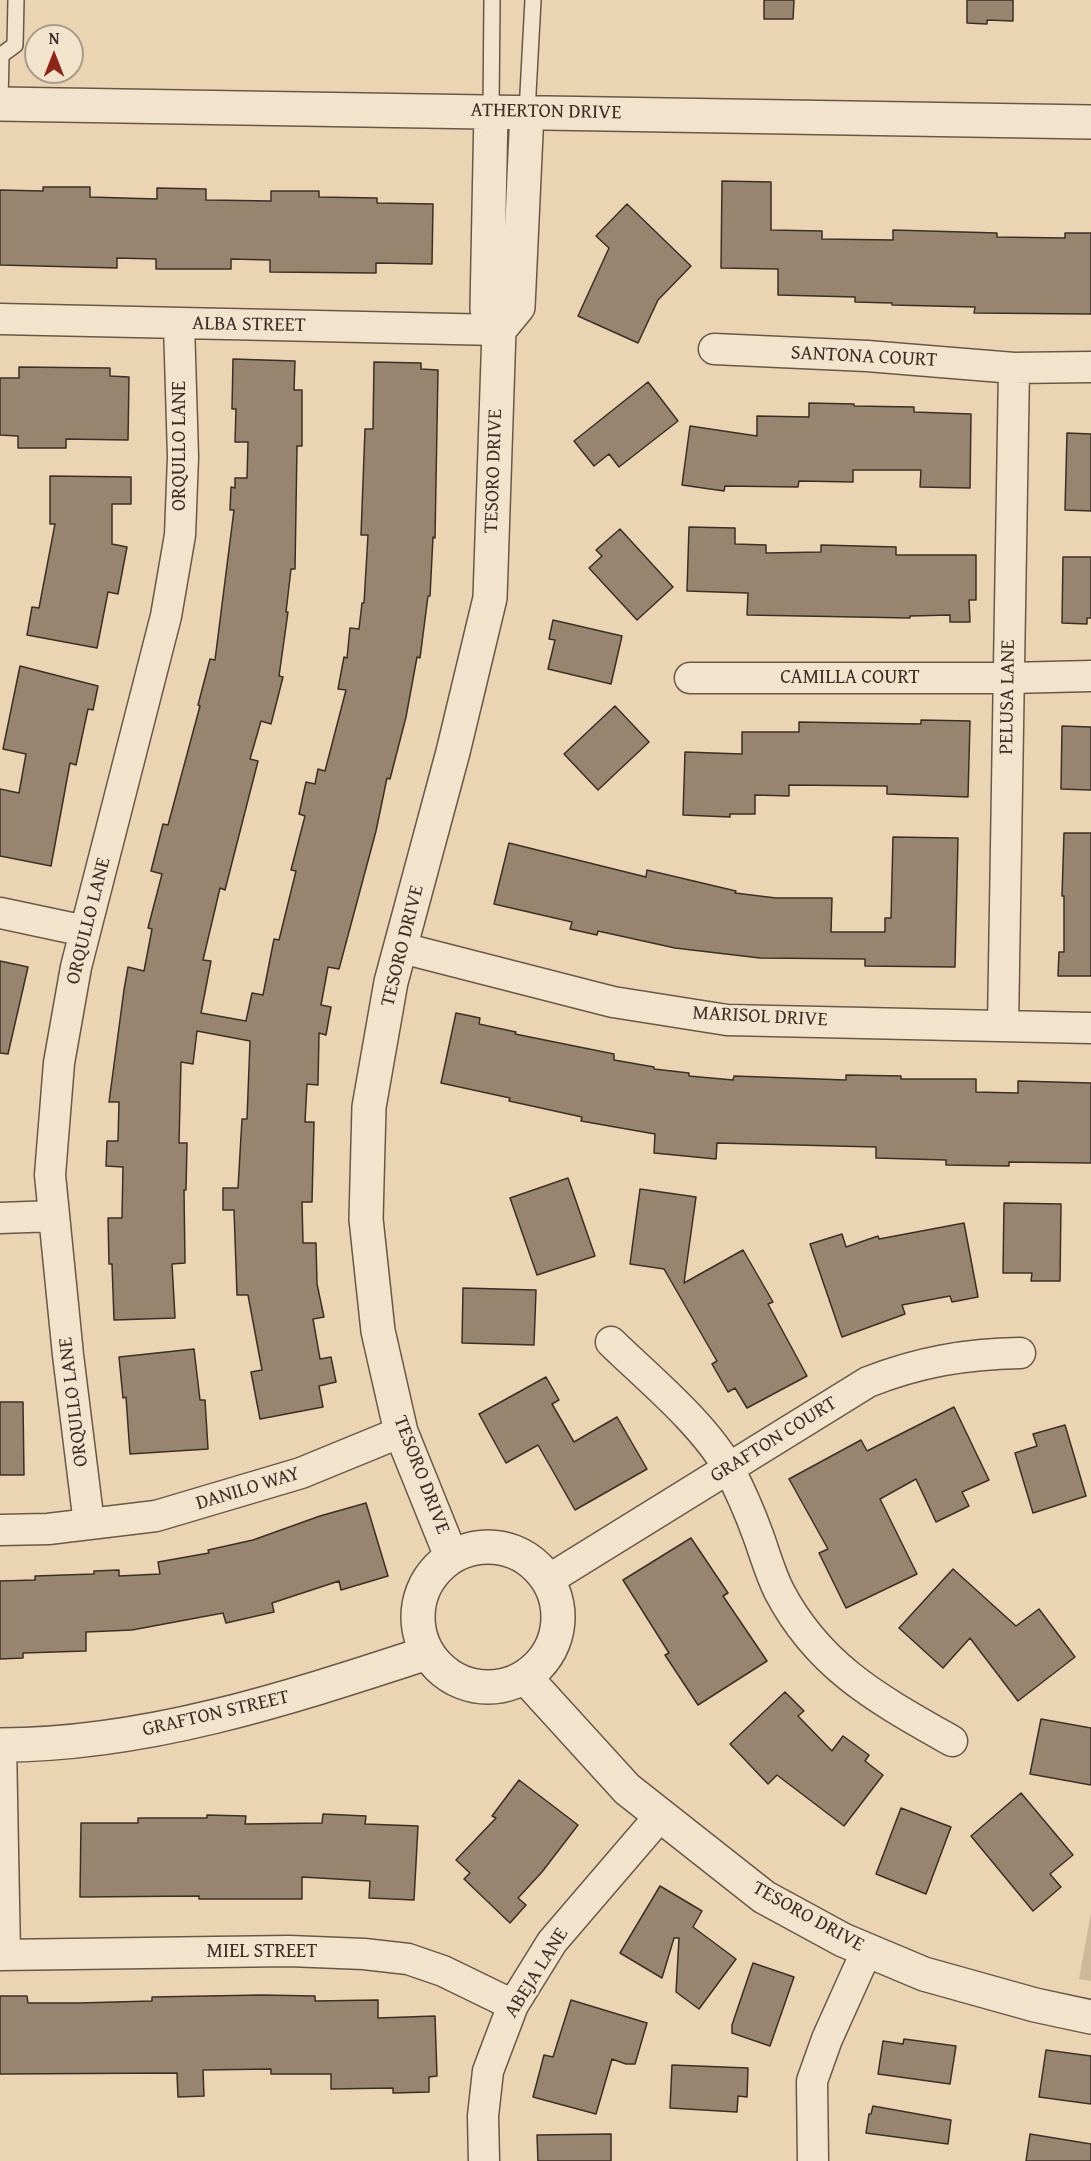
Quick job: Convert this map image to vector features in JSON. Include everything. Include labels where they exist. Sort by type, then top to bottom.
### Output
[{"type":"street","name":"ATHERTON DRIVE","points":[[0,104],[1091,122]]},
{"type":"street","name":"TESORO DRIVE","points":[[451,1556],[401,1432],[378,1330],[366,1219],[369,1107],[391,982],[453,752],[490,598],[499,330],[488,309],[491,111]]},
{"type":"street","points":[[499,330],[518,308],[527,112]]},
{"type":"street","name":"ALBA STREET","points":[[0,319],[499,330]]},
{"type":"street","name":"ORQULLO LANE","points":[[89,1524],[68,1355],[50,1175],[59,1063],[76,968],[166,616],[180,535],[183,457],[179,324]]},
{"type":"street","name":"SANTONA COURT","points":[[714,349],[867,356],[1014,368],[1091,367]]},
{"type":"street","name":"PELUSA LANE","points":[[1003,1026],[1014,368]]},
{"type":"street","name":"CAMILLA COURT","points":[[690,678],[1091,676]]},
{"type":"street","points":[[0,913],[85,931]]},
{"type":"street","name":"MARISOL DRIVE","points":[[402,948],[612,1002],[727,1020],[1091,1028]]},
{"type":"street","points":[[0,1218],[54,1216]]},
{"type":"street","points":[[611,1342],[705,1434],[728,1468],[759,1536],[778,1590],[794,1617],[814,1643],[848,1676],[882,1702],[952,1741]]},
{"type":"street","name":"GRAFTON COURT","points":[[548,1580],[867,1382],[898,1370],[949,1358],[978,1354],[1020,1353]]},
{"type":"street","name":"DANILO WAY","points":[[0,1530],[48,1529],[156,1516],[301,1473],[401,1432]]},
{"type":"street","points":[[475,1547],[505,1548],[528,1558],[548,1580],[558,1608],[557,1633],[544,1659],[525,1677],[503,1685],[471,1685],[444,1672],[427,1653],[418,1627],[419,1599],[432,1574],[451,1556],[475,1547]]},
{"type":"street","name":"GRAFTON STREET","points":[[1,1745],[29,1745],[105,1738],[195,1722],[321,1688],[427,1653]]},
{"type":"street","name":"TESORO DRIVE","points":[[525,1677],[627,1790],[764,1897],[843,1940],[924,1974],[1035,2005],[1091,2017]]},
{"type":"street","points":[[1,1745],[3,1955]]},
{"type":"street","name":"ABEJA LANE","points":[[484,2161],[483,2116],[488,2071],[513,2005],[552,1942],[660,1816]]},
{"type":"street","points":[[813,2161],[812,2081],[827,2039],[867,1950]]},
{"type":"street","name":"MIEL STREET","points":[[3,1955],[289,1951],[364,1954],[408,1959],[443,1971],[513,2005]]},
{"type":"lane","points":[[0,104],[0,56],[15,45],[16,0]]},
{"type":"lane","points":[[491,111],[492,0]]},
{"type":"lane","points":[[527,112],[533,0]]},
{"type":"shaded area","points":[[1091,1913],[1091,1981],[1079,1979]]},
{"type":"building","points":[[764,0],[794,0],[793,19],[764,19]]},
{"type":"building","points":[[967,0],[1013,0],[1013,21],[987,20],[987,24],[967,23]]},
{"type":"building","points":[[722,181],[771,182],[771,230],[822,231],[822,239],[893,240],[893,230],[997,233],[997,237],[1065,238],[1065,233],[1091,233],[1091,314],[974,313],[975,307],[892,305],[892,303],[855,302],[855,297],[778,295],[778,269],[721,268]]},
{"type":"building","points":[[43,187],[90,187],[90,197],[157,199],[157,188],[206,189],[206,200],[271,201],[271,191],[319,191],[319,197],[377,198],[377,203],[433,204],[432,264],[376,263],[376,273],[270,272],[270,260],[231,259],[231,269],[156,269],[156,259],[117,258],[117,268],[0,265],[0,190],[43,191]]},
{"type":"building","points":[[627,204],[691,266],[658,300],[638,343],[578,316],[609,248],[596,236]]},
{"type":"building","points":[[233,359],[295,361],[294,390],[302,390],[302,446],[297,446],[295,569],[291,569],[286,612],[288,612],[279,676],[283,677],[271,724],[261,721],[250,759],[258,761],[225,890],[220,888],[203,960],[211,961],[201,1013],[246,1021],[252,993],[263,995],[274,939],[279,940],[296,871],[291,870],[305,816],[299,814],[306,782],[315,784],[318,769],[325,771],[346,690],[338,689],[344,657],[347,658],[350,628],[359,629],[362,603],[364,603],[368,535],[361,535],[365,429],[373,429],[374,362],[421,363],[421,369],[438,370],[435,538],[433,537],[430,596],[428,596],[420,658],[417,657],[406,717],[390,779],[387,778],[376,831],[339,969],[328,967],[321,1005],[331,1007],[326,1035],[319,1033],[318,1085],[307,1084],[305,1122],[314,1122],[312,1202],[302,1202],[303,1243],[316,1243],[317,1284],[324,1317],[313,1319],[320,1359],[331,1357],[336,1382],[319,1386],[323,1407],[260,1419],[251,1372],[262,1370],[248,1295],[237,1295],[234,1210],[223,1210],[223,1188],[238,1188],[242,1119],[247,1119],[250,1041],[197,1031],[193,1064],[181,1062],[179,1143],[187,1143],[186,1190],[184,1190],[185,1263],[172,1264],[175,1318],[114,1320],[108,1218],[122,1218],[123,1167],[106,1166],[107,1141],[118,1141],[119,1102],[109,1102],[128,967],[144,971],[152,929],[148,928],[162,874],[151,871],[163,824],[168,825],[200,706],[198,705],[210,659],[215,660],[234,510],[230,510],[231,487],[235,488],[235,478],[247,478],[248,442],[235,442],[236,409],[232,409]]},
{"type":"building","points":[[19,367],[110,368],[110,376],[129,377],[128,440],[66,439],[66,448],[18,448],[18,436],[0,435],[0,378],[19,378]]},
{"type":"building","points":[[648,382],[678,421],[619,467],[609,454],[594,466],[574,441]]},
{"type":"building","points":[[809,403],[914,407],[914,412],[971,414],[970,488],[920,487],[921,470],[853,470],[853,482],[799,481],[798,487],[725,486],[724,491],[682,485],[690,426],[757,436],[757,416],[809,417]]},
{"type":"building","points":[[1067,433],[1091,434],[1091,511],[1065,510]]},
{"type":"building","points":[[50,476],[131,477],[131,504],[112,504],[112,544],[127,547],[118,594],[108,592],[97,648],[27,635],[32,607],[39,608],[55,524],[50,524]]},
{"type":"building","points":[[689,527],[735,528],[735,544],[766,545],[766,553],[821,552],[821,545],[896,547],[896,555],[976,555],[976,600],[969,600],[970,622],[950,622],[950,615],[910,616],[910,618],[747,615],[748,593],[687,591]]},
{"type":"building","points":[[620,529],[673,587],[637,620],[589,568],[602,556],[596,550]]},
{"type":"building","points":[[1063,557],[1091,557],[1091,618],[1087,618],[1087,624],[1062,623]]},
{"type":"building","points":[[553,620],[622,636],[611,684],[548,669],[555,640],[549,639]]},
{"type":"building","points":[[20,666],[98,686],[93,710],[88,709],[76,765],[70,763],[51,866],[0,856],[0,789],[19,793],[26,754],[3,749]]},
{"type":"building","points":[[615,706],[649,742],[598,790],[564,754]]},
{"type":"building","points":[[921,720],[970,721],[968,797],[887,794],[887,786],[789,785],[789,796],[755,795],[755,814],[730,814],[730,817],[683,815],[685,752],[742,754],[742,732],[799,732],[799,722],[921,724]]},
{"type":"building","points":[[1062,726],[1091,727],[1091,790],[1061,789]]},
{"type":"building","points":[[1064,833],[1091,833],[1091,976],[1058,976],[1059,952],[1064,952],[1064,896],[1062,896]]},
{"type":"building","points":[[893,837],[958,838],[955,967],[865,966],[865,959],[760,958],[675,948],[598,931],[597,935],[570,929],[572,922],[494,904],[509,843],[646,877],[647,870],[736,891],[735,893],[776,898],[832,898],[831,932],[885,932],[885,918],[891,918]]},
{"type":"building","points":[[0,961],[28,967],[8,1054],[0,1053]]},
{"type":"building","points":[[456,1013],[480,1018],[479,1024],[516,1032],[515,1034],[614,1054],[614,1060],[654,1067],[654,1069],[689,1073],[689,1076],[733,1080],[734,1076],[846,1080],[846,1075],[901,1076],[901,1079],[976,1079],[976,1092],[1018,1093],[1018,1081],[1091,1083],[1091,1163],[1009,1162],[1009,1166],[946,1165],[946,1160],[876,1158],[876,1147],[717,1143],[716,1159],[654,1153],[655,1134],[581,1121],[582,1117],[441,1083]]},
{"type":"building","points":[[568,1178],[595,1256],[537,1275],[510,1198]]},
{"type":"building","points":[[640,1189],[696,1197],[684,1283],[743,1250],[773,1302],[768,1304],[807,1376],[747,1408],[735,1388],[728,1392],[712,1364],[717,1361],[664,1269],[630,1264]]},
{"type":"building","points":[[1004,1203],[1061,1204],[1060,1281],[1031,1281],[1032,1273],[1003,1273]]},
{"type":"building","points":[[964,1223],[978,1297],[952,1302],[950,1296],[902,1305],[905,1314],[842,1337],[810,1244],[842,1234],[846,1247],[878,1236],[879,1239]]},
{"type":"building","points":[[463,1288],[536,1290],[534,1345],[462,1343]]},
{"type":"building","points":[[194,1349],[200,1400],[205,1400],[208,1449],[130,1454],[126,1397],[123,1398],[119,1357]]},
{"type":"building","points":[[546,1377],[559,1400],[552,1404],[574,1442],[617,1417],[647,1469],[575,1510],[538,1445],[506,1463],[479,1414]]},
{"type":"building","points":[[0,1402],[23,1402],[24,1475],[0,1475]]},
{"type":"building","points":[[954,1407],[989,1480],[962,1492],[969,1506],[936,1522],[916,1479],[880,1499],[917,1574],[846,1608],[819,1553],[828,1549],[789,1479],[861,1440],[867,1451]]},
{"type":"building","points":[[1065,1425],[1086,1496],[1033,1513],[1015,1453],[1037,1446],[1033,1434]]},
{"type":"building","points":[[366,1503],[388,1576],[341,1590],[339,1581],[272,1603],[274,1612],[226,1623],[223,1613],[132,1630],[86,1632],[86,1651],[23,1653],[23,1658],[0,1659],[0,1581],[35,1580],[35,1576],[94,1574],[94,1571],[119,1570],[119,1576],[160,1574],[158,1562],[209,1553],[208,1550],[253,1540],[320,1516]]},
{"type":"building","points":[[691,1538],[728,1593],[723,1596],[767,1661],[698,1705],[665,1655],[669,1653],[623,1580]]},
{"type":"building","points":[[953,1569],[1016,1626],[1039,1609],[1075,1657],[1018,1701],[970,1638],[943,1668],[899,1628]]},
{"type":"building","points":[[785,1692],[804,1711],[798,1716],[832,1751],[843,1736],[869,1755],[865,1761],[883,1775],[844,1826],[777,1775],[768,1784],[730,1744]]},
{"type":"building","points":[[1041,1719],[1091,1728],[1091,1785],[1030,1774]]},
{"type":"building","points":[[519,1780],[578,1825],[542,1872],[518,1898],[526,1905],[510,1923],[464,1879],[470,1873],[456,1860],[496,1818],[492,1816]]},
{"type":"building","points":[[1021,1793],[1073,1855],[1050,1874],[1061,1887],[1033,1911],[971,1836]]},
{"type":"building","points":[[901,1808],[951,1827],[926,1894],[876,1874]]},
{"type":"building","points":[[323,1814],[366,1816],[365,1824],[418,1826],[414,1900],[369,1898],[370,1881],[302,1877],[302,1899],[199,1899],[199,1896],[80,1897],[81,1823],[138,1823],[138,1818],[207,1818],[207,1815],[246,1816],[245,1824],[322,1823]]},
{"type":"building","points":[[660,1886],[702,1911],[693,1927],[736,1959],[699,2009],[676,1992],[679,1938],[674,1938],[662,1978],[620,1953]]},
{"type":"building","points":[[753,1963],[794,1977],[770,2046],[732,2033],[732,2025]]},
{"type":"building","points":[[0,1996],[27,1996],[28,2003],[79,2003],[152,2001],[152,1997],[315,1996],[315,2001],[378,2000],[378,2018],[435,2016],[437,2076],[429,2077],[429,2092],[393,2093],[393,2088],[331,2089],[331,2074],[271,2074],[271,2069],[203,2070],[204,2096],[178,2097],[177,2073],[0,2074]]},
{"type":"building","points":[[571,2000],[647,2023],[635,2064],[626,2064],[612,2059],[596,2114],[533,2097],[544,2055],[553,2057]]},
{"type":"building","points":[[904,2039],[956,2046],[950,2084],[878,2074],[883,2041],[903,2044]]},
{"type":"building","points":[[1046,2050],[1091,2056],[1091,2104],[1039,2097]]},
{"type":"building","points":[[672,2065],[748,2068],[747,2097],[738,2096],[737,2112],[670,2108]]},
{"type":"building","points":[[873,2106],[951,2120],[948,2144],[866,2133],[869,2114]]},
{"type":"building","points":[[611,2134],[611,2161],[538,2161],[537,2135]]},
{"type":"building","points":[[1030,2134],[1091,2144],[1091,2161],[1026,2161]]}]
